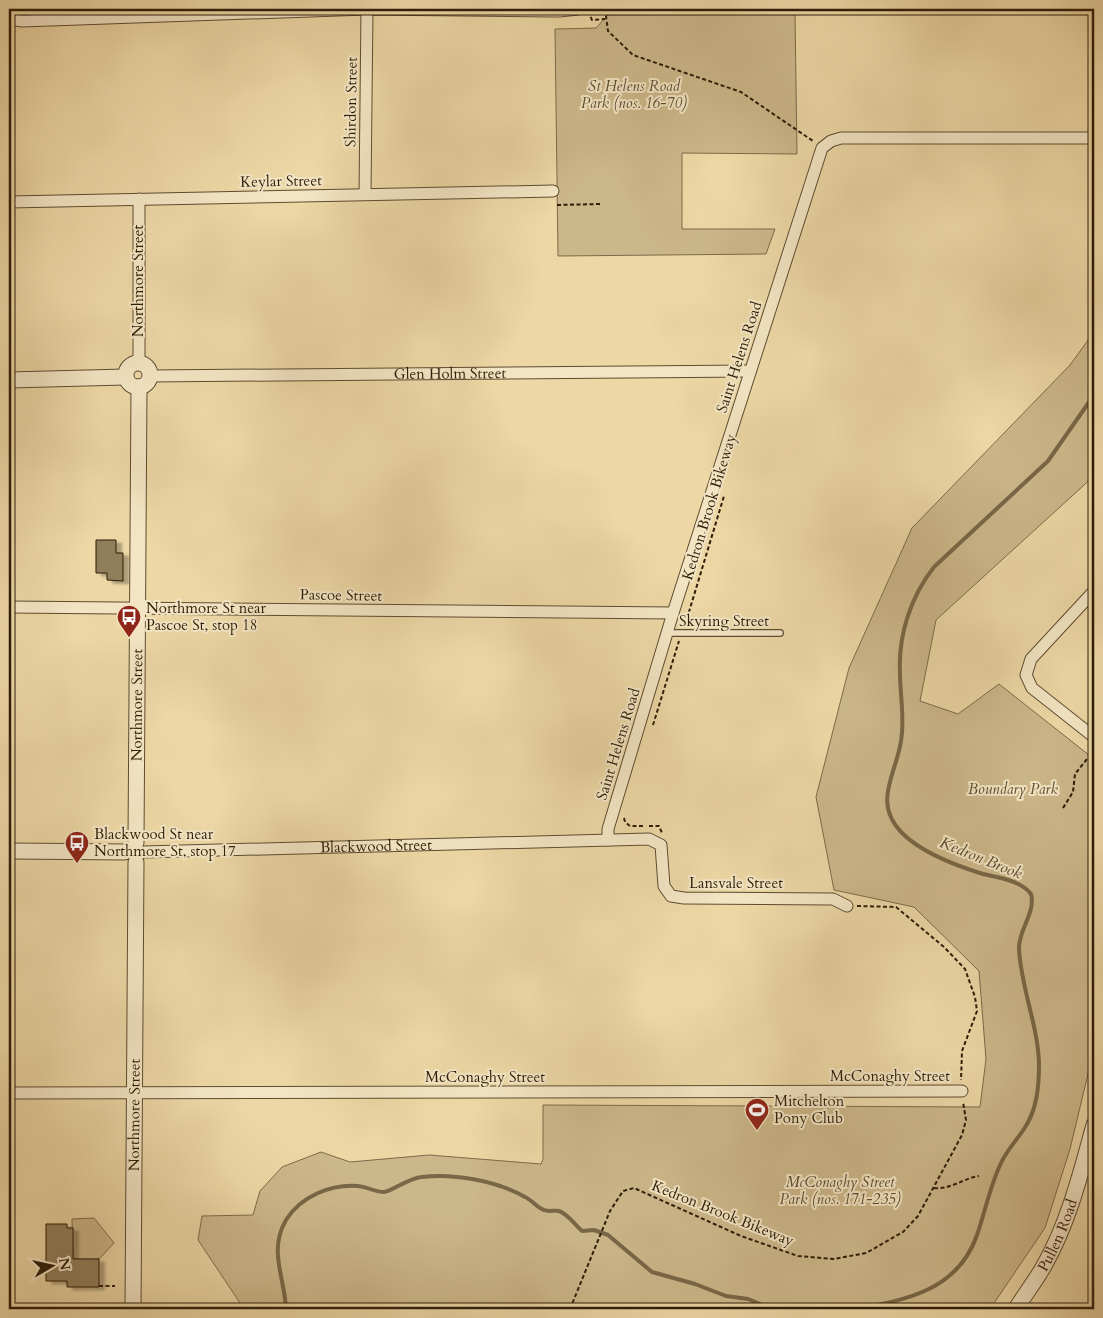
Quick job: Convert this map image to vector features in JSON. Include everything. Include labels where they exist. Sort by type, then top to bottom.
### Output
[{"type":"street","points":[[9,19],[22,21],[367,10],[559,11],[578,9]]},
{"type":"street","name":"Shirdon Street","points":[[365,194],[367,10]]},
{"type":"street","points":[[822,148],[841,138],[1094,138]]},
{"type":"street","name":"Saint Helens Road","points":[[608,840],[608,830],[673,612],[822,148]]},
{"type":"street","name":"Keylar Street","points":[[9,202],[553,191]]},
{"type":"street","name":"Northmore Street","points":[[138,199],[138,363]]},
{"type":"street","points":[[138,363],[147,367],[150,376],[146,384],[139,388],[130,385],[126,376],[128,367],[138,363]]},
{"type":"street","name":"Glen Holm Street","points":[[150,376],[750,371]]},
{"type":"street","points":[[9,380],[126,376]]},
{"type":"street","name":"Northmore Street","points":[[134,1309],[132,1180],[136,1093],[135,852],[139,388]]},
{"type":"street","points":[[1094,591],[1031,659],[1026,675],[1032,688],[1094,737]]},
{"type":"street","name":"Pascoe Street","points":[[9,607],[673,612]]},
{"type":"street","points":[[608,840],[649,839],[661,845]]},
{"type":"street","name":"Blackwood Street","points":[[9,851],[135,852],[608,840]]},
{"type":"street","name":"Lansvale Street","points":[[661,845],[664,886],[671,896],[684,898],[833,899],[847,906]]},
{"type":"street","name":"McConaghy Street","points":[[9,1093],[962,1091]]},
{"type":"street","name":"Pullen Road","points":[[1016,1309],[1045,1265],[1058,1237],[1071,1204],[1094,1125]]},
{"type":"lane","name":"Skyring Street","points":[[668,633],[780,633]]},
{"type":"path","points":[[586,9],[591,14],[592,20],[605,19]]},
{"type":"path","points":[[605,9],[608,31],[633,55],[741,92],[822,148]]},
{"type":"path","points":[[557,205],[600,204]]},
{"type":"path","name":"Kedron Brook Bikeway","points":[[650,733],[725,494]]},
{"type":"path","points":[[1063,808],[1073,792],[1074,774],[1091,754]]},
{"type":"path","points":[[624,815],[625,822],[630,826],[661,828],[661,845]]},
{"type":"path","name":"Kedron Brook Bikeway","points":[[570,1309],[579,1292],[610,1210],[623,1191],[634,1188],[741,1236],[798,1256],[834,1259],[866,1253],[903,1232],[918,1216],[962,1134],[966,1120],[960,1071],[962,1051],[977,1011],[975,997],[965,969],[944,947],[896,906],[847,906]]},
{"type":"path","points":[[934,1188],[949,1187],[965,1178],[979,1176]]},
{"type":"path","points":[[99,1286],[115,1286]]},
{"type":"green space","name":"St Helens Road Park (nos. 16-70)","points":[[795,14],[797,154],[682,153],[682,229],[775,229],[766,254],[558,256],[555,29],[596,28],[608,15]]},
{"type":"green space","points":[[1094,332],[1094,476],[936,620],[920,701],[958,714],[999,684],[1094,759],[1094,1049],[1070,1149],[1045,1228],[990,1309],[244,1309],[198,1240],[202,1216],[253,1215],[260,1191],[282,1167],[321,1152],[350,1162],[429,1155],[541,1164],[543,1159],[543,1105],[980,1107],[986,1059],[979,971],[914,907],[834,890],[816,797],[849,668],[912,528],[1070,365]]},
{"type":"green space","points":[[94,1218],[114,1243],[99,1259],[73,1259],[72,1219]]},
{"type":"building","points":[[96,540],[116,540],[116,553],[123,553],[123,581],[107,580],[107,573],[96,573]]},
{"type":"building","points":[[46,1224],[67,1224],[67,1228],[73,1228],[73,1259],[99,1259],[99,1287],[67,1287],[67,1281],[46,1281]]},
{"type":"waterway","name":"Kedron Brook","points":[[855,1309],[911,1296],[944,1280],[957,1268],[968,1254],[977,1235],[1001,1163],[1032,1114],[1038,1081],[1039,1064],[1036,1035],[1020,964],[1019,949],[1021,935],[1031,908],[1031,894],[1015,883],[962,867],[919,847],[902,833],[893,822],[888,810],[888,788],[902,733],[900,659],[904,630],[919,590],[934,567],[1048,461],[1094,395]]},
{"type":"waterway","name":"Kedron Brook","points":[[286,1309],[279,1264],[278,1242],[286,1220],[300,1204],[318,1193],[337,1187],[358,1186],[384,1192],[417,1178],[434,1176],[461,1177],[514,1191],[528,1198],[541,1209],[562,1212],[582,1231],[594,1230],[608,1235],[652,1272],[695,1284],[726,1296],[748,1299],[772,1309]]},
{"type":"place","name":"Northmore St near Pascoe St, stop 18","points":[[129,638]]},
{"type":"place","name":"Blackwood St near Northmore St, stop 17","points":[[77,864]]},
{"type":"place","name":"Mitchelton Pony Club","points":[[757,1131]]},
{"type":"park label","name":"Boundary Park","points":[[1013,789]]},
{"type":"park label","name":"McConaghy Street Park (nos. 171-235)","points":[[840,1190]]}]
